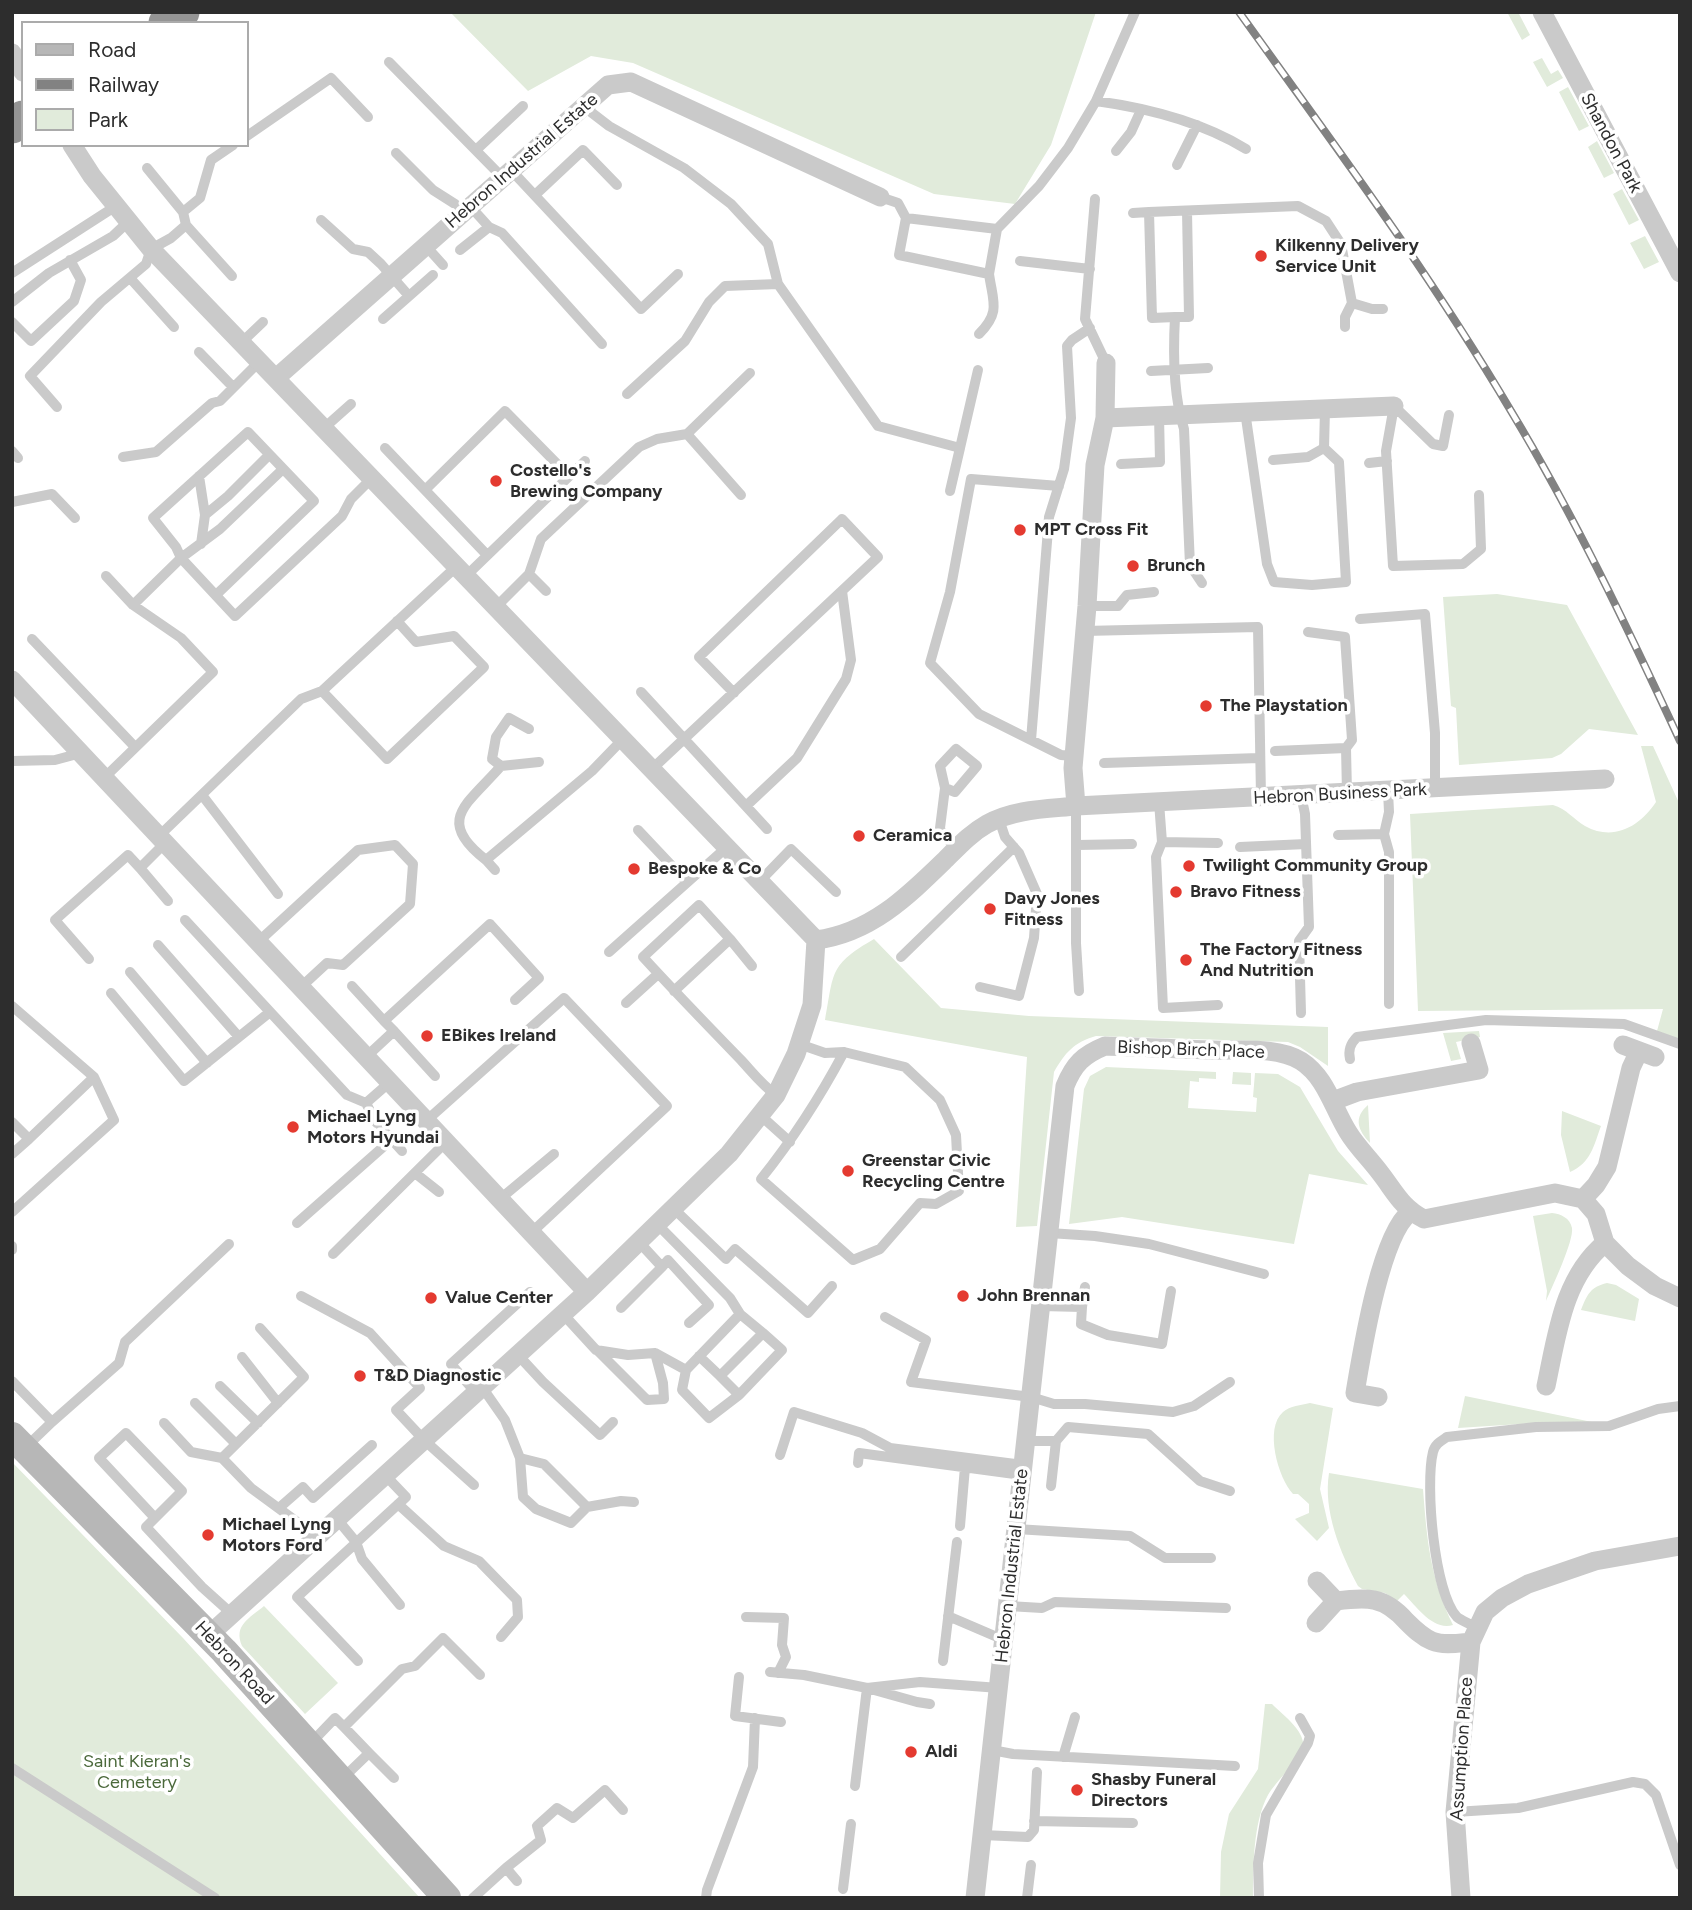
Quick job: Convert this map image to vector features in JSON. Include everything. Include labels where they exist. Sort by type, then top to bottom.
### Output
[{"type":"street","name":"Shandon Park","points":[[1542,12],[1680,273]]},
{"type":"street","name":"Hebron Industrial Estate","points":[[276,378],[608,85],[631,82],[880,197]]},
{"type":"street","points":[[73,147],[92,176],[152,249],[816,940],[812,1005],[799,1044],[776,1095],[729,1154],[587,1292],[209,1635]]},
{"type":"street","points":[[1076,806],[1074,756],[1087,606],[1095,465],[1105,418],[1106,363]]},
{"type":"street","points":[[1105,418],[1394,406]]},
{"type":"street","points":[[12,680],[587,1292]]},
{"type":"street","name":"Hebron Business Park","points":[[816,940],[833,938],[878,919],[902,902],[971,834],[999,819],[1022,811],[1605,779]]},
{"type":"street","points":[[1333,1101],[1357,1092],[1479,1070],[1471,1043]]},
{"type":"street","name":"Bishop Birch Place","points":[[1049,1233],[1065,1086],[1073,1067],[1086,1054],[1105,1046],[1284,1054],[1300,1061],[1314,1072],[1333,1101],[1347,1131],[1382,1175],[1397,1199],[1410,1212]]},
{"type":"street","points":[[1583,1199],[1596,1185],[1606,1167],[1639,1051]]},
{"type":"street","points":[[1378,1397],[1355,1393],[1385,1256],[1401,1219],[1410,1212],[1424,1219],[1556,1193],[1583,1199],[1596,1214],[1605,1243],[1655,1286],[1680,1298]]},
{"type":"street","name":"Hebron Industrial Estate","points":[[975,1898],[1049,1233]]},
{"type":"street","points":[[1546,1386],[1562,1314],[1576,1276],[1591,1255],[1605,1243]]},
{"type":"street","name":"Hebron Road","points":[[18,1442],[209,1635],[447,1898]]},
{"type":"street","points":[[1316,1623],[1336,1601],[1359,1598],[1386,1603],[1414,1629],[1434,1642],[1474,1635],[1485,1612],[1502,1598],[1528,1584],[1595,1561],[1680,1546]]},
{"type":"street","points":[[1317,1581],[1336,1601]]},
{"type":"street","name":"Assumption Place","points":[[1461,1898],[1455,1812],[1474,1635]]},
{"type":"lane","points":[[979,334],[991,322],[994,311],[989,274],[997,229],[1054,169],[1096,101],[1135,12]]},
{"type":"lane","points":[[390,62],[476,150],[535,195],[640,309],[678,274]]},
{"type":"lane","points":[[248,135],[331,78],[368,117]]},
{"type":"lane","points":[[1096,101],[1197,125],[1246,149]]},
{"type":"lane","points":[[476,150],[523,106]]},
{"type":"lane","points":[[582,106],[609,126],[684,168],[731,204],[768,244],[778,284],[878,426],[960,448]]},
{"type":"lane","points":[[1116,151],[1131,132],[1141,110]]},
{"type":"lane","points":[[1177,165],[1197,125]]},
{"type":"lane","points":[[183,212],[200,198],[211,160],[230,147]]},
{"type":"lane","points":[[535,195],[583,150],[617,185]]},
{"type":"lane","points":[[396,153],[433,190],[502,233],[602,344]]},
{"type":"lane","points":[[147,168],[183,212],[186,225],[232,276]]},
{"type":"lane","points":[[880,197],[898,203],[905,218],[899,255],[989,274]]},
{"type":"lane","points":[[1095,199],[1085,319],[1106,363]]},
{"type":"lane","points":[[12,273],[116,206]]},
{"type":"lane","points":[[1133,213],[1298,206],[1326,221],[1341,244],[1352,303],[1345,317],[1345,327]]},
{"type":"lane","points":[[1149,212],[1152,318],[1189,317],[1187,211]]},
{"type":"lane","points":[[905,218],[997,229]]},
{"type":"lane","points":[[321,220],[353,248],[368,252],[409,296]]},
{"type":"lane","points":[[12,302],[48,273],[113,236],[129,221]]},
{"type":"lane","points":[[57,407],[30,376],[102,302],[146,264],[152,249],[172,238],[186,225]]},
{"type":"lane","points":[[460,250],[489,227]]},
{"type":"lane","points":[[425,245],[443,265]]},
{"type":"lane","points":[[12,322],[31,341],[74,301],[81,280],[70,260]]},
{"type":"lane","points":[[1020,261],[1090,269]]},
{"type":"lane","points":[[383,319],[433,275]]},
{"type":"lane","points":[[130,278],[174,327]]},
{"type":"lane","points":[[627,394],[685,341],[709,302],[725,286],[778,284]]},
{"type":"lane","points":[[1352,303],[1383,309]]},
{"type":"lane","points":[[1175,317],[1176,370],[1180,414],[1185,429],[1190,565],[1202,583]]},
{"type":"lane","points":[[242,342],[263,322]]},
{"type":"lane","points":[[1031,740],[1049,517],[1064,469],[1071,418],[1067,346],[1090,328]]},
{"type":"lane","points":[[199,352],[233,387]]},
{"type":"lane","points":[[123,457],[156,452],[260,361]]},
{"type":"lane","points":[[1151,371],[1208,368]]},
{"type":"lane","points":[[950,491],[978,370]]},
{"type":"lane","points":[[496,607],[529,574],[541,538],[639,447],[657,439],[687,434],[750,373]]},
{"type":"lane","points":[[324,428],[351,404]]},
{"type":"lane","points":[[1394,406],[1433,444],[1443,446],[1449,415]]},
{"type":"lane","points":[[1394,406],[1386,451],[1393,566],[1463,564],[1481,549],[1479,495]]},
{"type":"lane","points":[[1245,411],[1267,564],[1274,582],[1312,585],[1346,582],[1339,462],[1324,448],[1325,409]]},
{"type":"lane","points":[[425,490],[505,411],[569,476]]},
{"type":"lane","points":[[1121,464],[1160,462],[1159,415]]},
{"type":"lane","points":[[216,595],[314,501],[248,432],[153,518],[176,547],[181,558],[235,616],[342,516],[351,499],[372,478]]},
{"type":"lane","points":[[687,434],[741,495]]},
{"type":"lane","points":[[384,448],[487,555]]},
{"type":"lane","points":[[1273,460],[1308,457],[1324,448]]},
{"type":"lane","points":[[205,515],[269,455]]},
{"type":"lane","points":[[140,868],[202,795],[301,699],[322,691],[397,621],[487,555],[585,460]]},
{"type":"lane","points":[[1369,463],[1387,461]]},
{"type":"lane","points":[[133,605],[181,558],[220,529],[283,469]]},
{"type":"lane","points":[[199,476],[205,515],[201,544]]},
{"type":"lane","points":[[1059,486],[971,479],[950,593],[930,663],[979,714],[1061,755],[1074,756]]},
{"type":"lane","points":[[12,502],[52,494],[75,519]]},
{"type":"lane","points":[[652,769],[734,693],[878,557],[842,519],[699,657],[734,693]]},
{"type":"lane","points":[[529,574],[546,591]]},
{"type":"lane","points":[[104,778],[213,672],[181,638],[133,605],[106,576]]},
{"type":"lane","points":[[746,806],[797,758],[846,679],[851,660],[842,591]]},
{"type":"lane","points":[[1087,606],[1118,606],[1126,595],[1154,592]]},
{"type":"lane","points":[[1360,619],[1425,614],[1435,733],[1435,789]]},
{"type":"lane","points":[[322,691],[387,759],[484,667],[454,636],[416,642],[397,621]]},
{"type":"lane","points":[[1084,631],[1258,628],[1261,797]]},
{"type":"lane","points":[[1308,632],[1345,637],[1352,740],[1346,748],[1347,793]]},
{"type":"lane","points":[[32,639],[135,747]]},
{"type":"lane","points":[[641,692],[767,829]]},
{"type":"lane","points":[[501,766],[492,759],[496,737],[509,718],[528,729]]},
{"type":"lane","points":[[486,860],[592,771],[623,739]]},
{"type":"lane","points":[[1275,751],[1346,748]]},
{"type":"lane","points":[[12,761],[55,760],[81,753]]},
{"type":"lane","points":[[1104,763],[1259,758]]},
{"type":"lane","points":[[495,870],[469,847],[461,835],[457,823],[461,813],[501,766],[539,762]]},
{"type":"lane","points":[[945,788],[940,828],[942,834],[957,848]]},
{"type":"lane","points":[[1388,791],[1389,812],[1384,834],[1389,852],[1390,1004]]},
{"type":"lane","points":[[202,795],[278,894]]},
{"type":"lane","points":[[1301,796],[1305,814],[1309,927],[1298,941],[1301,1013]]},
{"type":"lane","points":[[1158,802],[1162,842],[1156,857],[1163,1008],[1218,1005]]},
{"type":"lane","points":[[1076,806],[1076,943],[1079,991]]},
{"type":"lane","points":[[980,986],[1019,996],[1034,938],[1037,894],[1014,847],[1005,837],[999,819]]},
{"type":"lane","points":[[638,830],[687,882]]},
{"type":"lane","points":[[1338,835],[1384,834]]},
{"type":"lane","points":[[1162,842],[1218,843]]},
{"type":"lane","points":[[1077,845],[1132,844]]},
{"type":"lane","points":[[1240,847],[1306,844]]},
{"type":"lane","points":[[258,942],[358,850],[395,845],[413,864],[410,904],[343,965],[327,963],[301,987]]},
{"type":"lane","points":[[609,953],[727,847]]},
{"type":"lane","points":[[901,957],[1014,847]]},
{"type":"lane","points":[[760,881],[791,849],[836,892]]},
{"type":"lane","points":[[89,959],[55,920],[128,855],[168,901]]},
{"type":"lane","points":[[751,966],[699,905],[643,957],[762,1084],[776,1095]]},
{"type":"lane","points":[[185,920],[347,1095],[366,1103],[375,1121],[402,1151]]},
{"type":"lane","points":[[384,1021],[490,925],[539,978],[515,1000]]},
{"type":"lane","points":[[674,991],[730,939]]},
{"type":"lane","points":[[158,945],[239,1037]]},
{"type":"lane","points":[[130,972],[207,1063]]},
{"type":"lane","points":[[626,1003],[658,974]]},
{"type":"lane","points":[[352,986],[435,1076]]},
{"type":"lane","points":[[111,993],[184,1081],[270,1012]]},
{"type":"lane","points":[[426,1121],[564,998],[667,1106],[531,1233]]},
{"type":"lane","points":[[12,1006],[94,1077],[114,1121],[12,1212]]},
{"type":"lane","points":[[1350,1059],[1349,1051],[1357,1037],[1486,1020],[1624,1024],[1680,1044]]},
{"type":"lane","points":[[366,1057],[394,1031]]},
{"type":"lane","points":[[799,1044],[825,1052],[844,1052],[905,1067],[940,1100],[956,1135],[959,1191],[936,1204],[920,1203],[880,1249],[853,1260],[761,1180],[819,1098],[844,1052]]},
{"type":"lane","points":[[12,1154],[94,1077]]},
{"type":"lane","points":[[366,1103],[390,1082]]},
{"type":"lane","points":[[760,1115],[790,1142]]},
{"type":"lane","points":[[12,1122],[29,1139]]},
{"type":"lane","points":[[297,1223],[391,1140]]},
{"type":"lane","points":[[333,1254],[446,1142]]},
{"type":"lane","points":[[500,1199],[554,1154]]},
{"type":"lane","points":[[415,1172],[439,1192]]},
{"type":"lane","points":[[673,1208],[726,1259],[736,1249],[808,1313],[832,1286]]},
{"type":"lane","points":[[657,1224],[730,1298],[740,1314],[782,1350],[739,1395],[709,1418],[682,1390],[686,1370],[740,1314]]},
{"type":"lane","points":[[1049,1233],[1149,1244],[1264,1274]]},
{"type":"lane","points":[[639,1242],[662,1267]]},
{"type":"lane","points":[[18,1442],[52,1422],[120,1363],[125,1342],[229,1244]]},
{"type":"lane","points":[[621,1308],[668,1260],[709,1305],[689,1323]]},
{"type":"lane","points":[[1085,1287],[1081,1324],[1108,1335],[1162,1344],[1171,1290]]},
{"type":"lane","points":[[530,1292],[451,1364],[479,1390],[505,1420],[520,1458],[523,1497],[536,1510],[571,1523],[587,1507],[621,1501],[634,1502]]},
{"type":"lane","points":[[301,1296],[370,1333],[421,1388],[396,1410],[424,1440],[474,1485]]},
{"type":"lane","points":[[1041,1306],[1082,1307]]},
{"type":"lane","points":[[563,1314],[647,1400],[664,1399],[655,1353]]},
{"type":"lane","points":[[885,1318],[926,1340],[911,1382],[1031,1397],[1054,1404],[1173,1412],[1194,1406],[1230,1382]]},
{"type":"lane","points":[[222,1458],[304,1377],[260,1328]]},
{"type":"lane","points":[[720,1376],[763,1334]]},
{"type":"lane","points":[[596,1350],[628,1355],[655,1353],[686,1370]]},
{"type":"lane","points":[[518,1354],[543,1382],[600,1435],[613,1422]]},
{"type":"lane","points":[[699,1356],[739,1395]]},
{"type":"lane","points":[[242,1357],[278,1403]]},
{"type":"lane","points":[[12,1381],[52,1422]]},
{"type":"lane","points":[[220,1386],[258,1423]]},
{"type":"lane","points":[[195,1403],[236,1444]]},
{"type":"lane","points":[[1474,1635],[1447,1600],[1440,1576],[1433,1534],[1431,1493],[1433,1452],[1437,1443],[1447,1437],[1536,1427],[1609,1426],[1658,1409],[1680,1406]]},
{"type":"lane","points":[[780,1455],[794,1412],[862,1433],[890,1448],[1023,1470]]},
{"type":"lane","points":[[164,1423],[191,1452],[222,1458],[251,1488],[300,1524],[314,1540]]},
{"type":"lane","points":[[1051,1486],[1056,1441],[1068,1427],[1148,1434],[1200,1481],[1230,1491]]},
{"type":"lane","points":[[155,1518],[99,1458],[126,1433],[183,1491],[146,1527],[202,1587],[232,1614]]},
{"type":"lane","points":[[1026,1441],[1056,1441]]},
{"type":"lane","points":[[279,1508],[303,1487],[313,1498],[372,1445]]},
{"type":"lane","points":[[858,1463],[859,1453],[965,1467],[1023,1470]]},
{"type":"lane","points":[[520,1458],[544,1464],[587,1507]]},
{"type":"lane","points":[[960,1526],[965,1467]]},
{"type":"lane","points":[[358,1661],[297,1597],[406,1497],[385,1475]]},
{"type":"lane","points":[[398,1504],[444,1546],[479,1561],[517,1600],[518,1617],[500,1637]]},
{"type":"lane","points":[[337,1519],[356,1542],[362,1559],[400,1605]]},
{"type":"lane","points":[[1016,1529],[1130,1536],[1165,1558],[1211,1558]]},
{"type":"lane","points":[[943,1661],[957,1542]]},
{"type":"lane","points":[[1008,1606],[1042,1608],[1055,1602],[1226,1608]]},
{"type":"lane","points":[[948,1616],[1004,1640]]},
{"type":"lane","points":[[746,1617],[784,1618],[782,1645],[786,1657],[774,1672],[804,1675],[930,1703]]},
{"type":"lane","points":[[344,1727],[402,1669],[415,1666],[443,1638],[480,1675]]},
{"type":"lane","points":[[739,1677],[735,1716],[781,1722]]},
{"type":"lane","points":[[867,1688],[920,1682],[999,1688]]},
{"type":"lane","points":[[855,1786],[867,1688]]},
{"type":"lane","points":[[1063,1757],[1075,1717]]},
{"type":"lane","points":[[309,1745],[335,1718],[394,1778]]},
{"type":"lane","points":[[706,1898],[753,1767],[755,1718]]},
{"type":"lane","points":[[1259,1898],[1258,1863],[1266,1815],[1310,1736],[1300,1718]]},
{"type":"lane","points":[[992,1750],[1013,1754],[1235,1766]]},
{"type":"lane","points":[[341,1780],[369,1753]]},
{"type":"lane","points":[[12,1768],[215,1898]]},
{"type":"lane","points":[[982,1835],[1028,1837],[1034,1830],[1037,1772]]},
{"type":"lane","points":[[1455,1812],[1518,1808],[1633,1782],[1645,1784],[1656,1795],[1680,1865]]},
{"type":"lane","points":[[473,1898],[541,1840],[537,1826],[557,1808],[573,1818],[604,1790],[623,1810]]},
{"type":"lane","points":[[1034,1821],[1133,1823]]},
{"type":"lane","points":[[843,1889],[851,1824]]},
{"type":"lane","points":[[1027,1898],[1031,1865]]},
{"type":"lane","points":[[506,1868],[517,1881]]},
{"type":"green space","points":[[450,12],[1096,12],[1051,145],[1015,204],[934,194],[633,63],[591,56],[528,91]]},
{"type":"green space","points":[[1507,12],[1518,12],[1530,35],[1522,40]]},
{"type":"green space","points":[[1542,58],[1551,74],[1558,70],[1563,78],[1547,87],[1533,62]]},
{"type":"green space","points":[[1568,87],[1589,126],[1579,131],[1559,92]]},
{"type":"green space","points":[[1597,141],[1614,173],[1604,178],[1588,147]]},
{"type":"green space","points":[[1622,189],[1639,220],[1629,225],[1613,194]]},
{"type":"green space","points":[[1645,236],[1659,262],[1644,269],[1630,243]]},
{"type":"green space","points":[[1497,594],[1567,605],[1638,735],[1589,729],[1561,754],[1552,758],[1459,765],[1456,708],[1451,706],[1443,597]]},
{"type":"green space","points":[[1641,746],[1653,746],[1680,805],[1680,1041],[1657,1031],[1663,1009],[1418,1011],[1410,814],[1553,805],[1596,831],[1616,832],[1642,818],[1656,802]]},
{"type":"green space","points":[[874,939],[941,1008],[1029,1016],[1328,1027],[1328,1066],[1288,1042],[1096,1036],[1082,1041],[1066,1054],[1054,1072],[1037,1226],[1016,1227],[1027,1057],[825,1020],[836,971],[849,956]]},
{"type":"green space","points":[[1479,1031],[1480,1037],[1456,1042],[1461,1059],[1451,1061],[1443,1033]]},
{"type":"green space","points":[[1106,1067],[1216,1072],[1216,1079],[1199,1078],[1199,1082],[1190,1081],[1188,1108],[1256,1112],[1257,1098],[1253,1097],[1255,1073],[1278,1074],[1300,1087],[1338,1151],[1368,1185],[1309,1174],[1294,1244],[1122,1217],[1069,1224],[1084,1089],[1090,1076]]},
{"type":"green space","points":[[1233,1072],[1251,1073],[1251,1085],[1232,1084]]},
{"type":"green space","points":[[1368,1105],[1370,1143],[1359,1124],[1360,1115]]},
{"type":"green space","points":[[1562,1111],[1601,1126],[1594,1147],[1583,1164],[1570,1172],[1561,1135]]},
{"type":"green space","points":[[1552,1213],[1567,1219],[1572,1234],[1546,1301],[1547,1291],[1533,1216]]},
{"type":"green space","points":[[1607,1283],[1616,1285],[1639,1299],[1635,1321],[1581,1310],[1590,1292]]},
{"type":"green space","points":[[1465,1396],[1592,1422],[1458,1428]]},
{"type":"green space","points":[[1310,1403],[1333,1408],[1320,1489],[1329,1528],[1317,1541],[1295,1519],[1309,1513],[1309,1504],[1287,1487],[1278,1465],[1274,1441],[1277,1419],[1283,1412]]},
{"type":"green space","name":"Saint Kieran's Cemetery","points":[[12,1462],[183,1638],[420,1898],[12,1898]]},
{"type":"green space","points":[[1329,1473],[1423,1489],[1434,1575],[1453,1625],[1439,1625],[1432,1621],[1404,1594],[1397,1601],[1385,1593],[1358,1586],[1334,1531],[1328,1502]]},
{"type":"green space","points":[[264,1606],[338,1683],[305,1714],[242,1646],[241,1627]]},
{"type":"green space","points":[[1265,1704],[1272,1704],[1295,1726],[1302,1737],[1302,1747],[1295,1761],[1268,1795],[1259,1818],[1253,1898],[1220,1898],[1221,1852],[1229,1814],[1258,1769]]},
{"type":"railway","points":[[1239,12],[1414,258],[1480,359],[1579,532],[1680,741]]},
{"type":"place","name":"Kilkenny Delivery Service Unit","points":[[1261,256]]},
{"type":"place","name":"Costello's Brewing Company","points":[[496,481]]},
{"type":"place","name":"MPT Cross Fit","points":[[1020,530]]},
{"type":"place","name":"Brunch","points":[[1133,566]]},
{"type":"place","name":"The Playstation","points":[[1206,706]]},
{"type":"place","name":"Ceramica","points":[[859,836]]},
{"type":"place","name":"Twilight Community Group","points":[[1189,866]]},
{"type":"place","name":"Bespoke & Co","points":[[634,869]]},
{"type":"place","name":"Bravo Fitness","points":[[1176,892]]},
{"type":"place","name":"Davy Jones Fitness","points":[[990,909]]},
{"type":"place","name":"The Factory Fitness And Nutrition","points":[[1186,960]]},
{"type":"place","name":"EBikes Ireland","points":[[427,1036]]},
{"type":"place","name":"Michael Lyng Motors Hyundai","points":[[293,1127]]},
{"type":"place","name":"Greenstar Civic Recycling Centre","points":[[848,1171]]},
{"type":"place","name":"John Brennan","points":[[963,1296]]},
{"type":"place","name":"Value Center","points":[[431,1298]]},
{"type":"place","name":"T&D Diagnostic","points":[[360,1376]]},
{"type":"place","name":"Michael Lyng Motors Ford","points":[[208,1535]]},
{"type":"place","name":"Aldi","points":[[911,1752]]},
{"type":"place","name":"Shasby Funeral Directors","points":[[1077,1790]]}]
